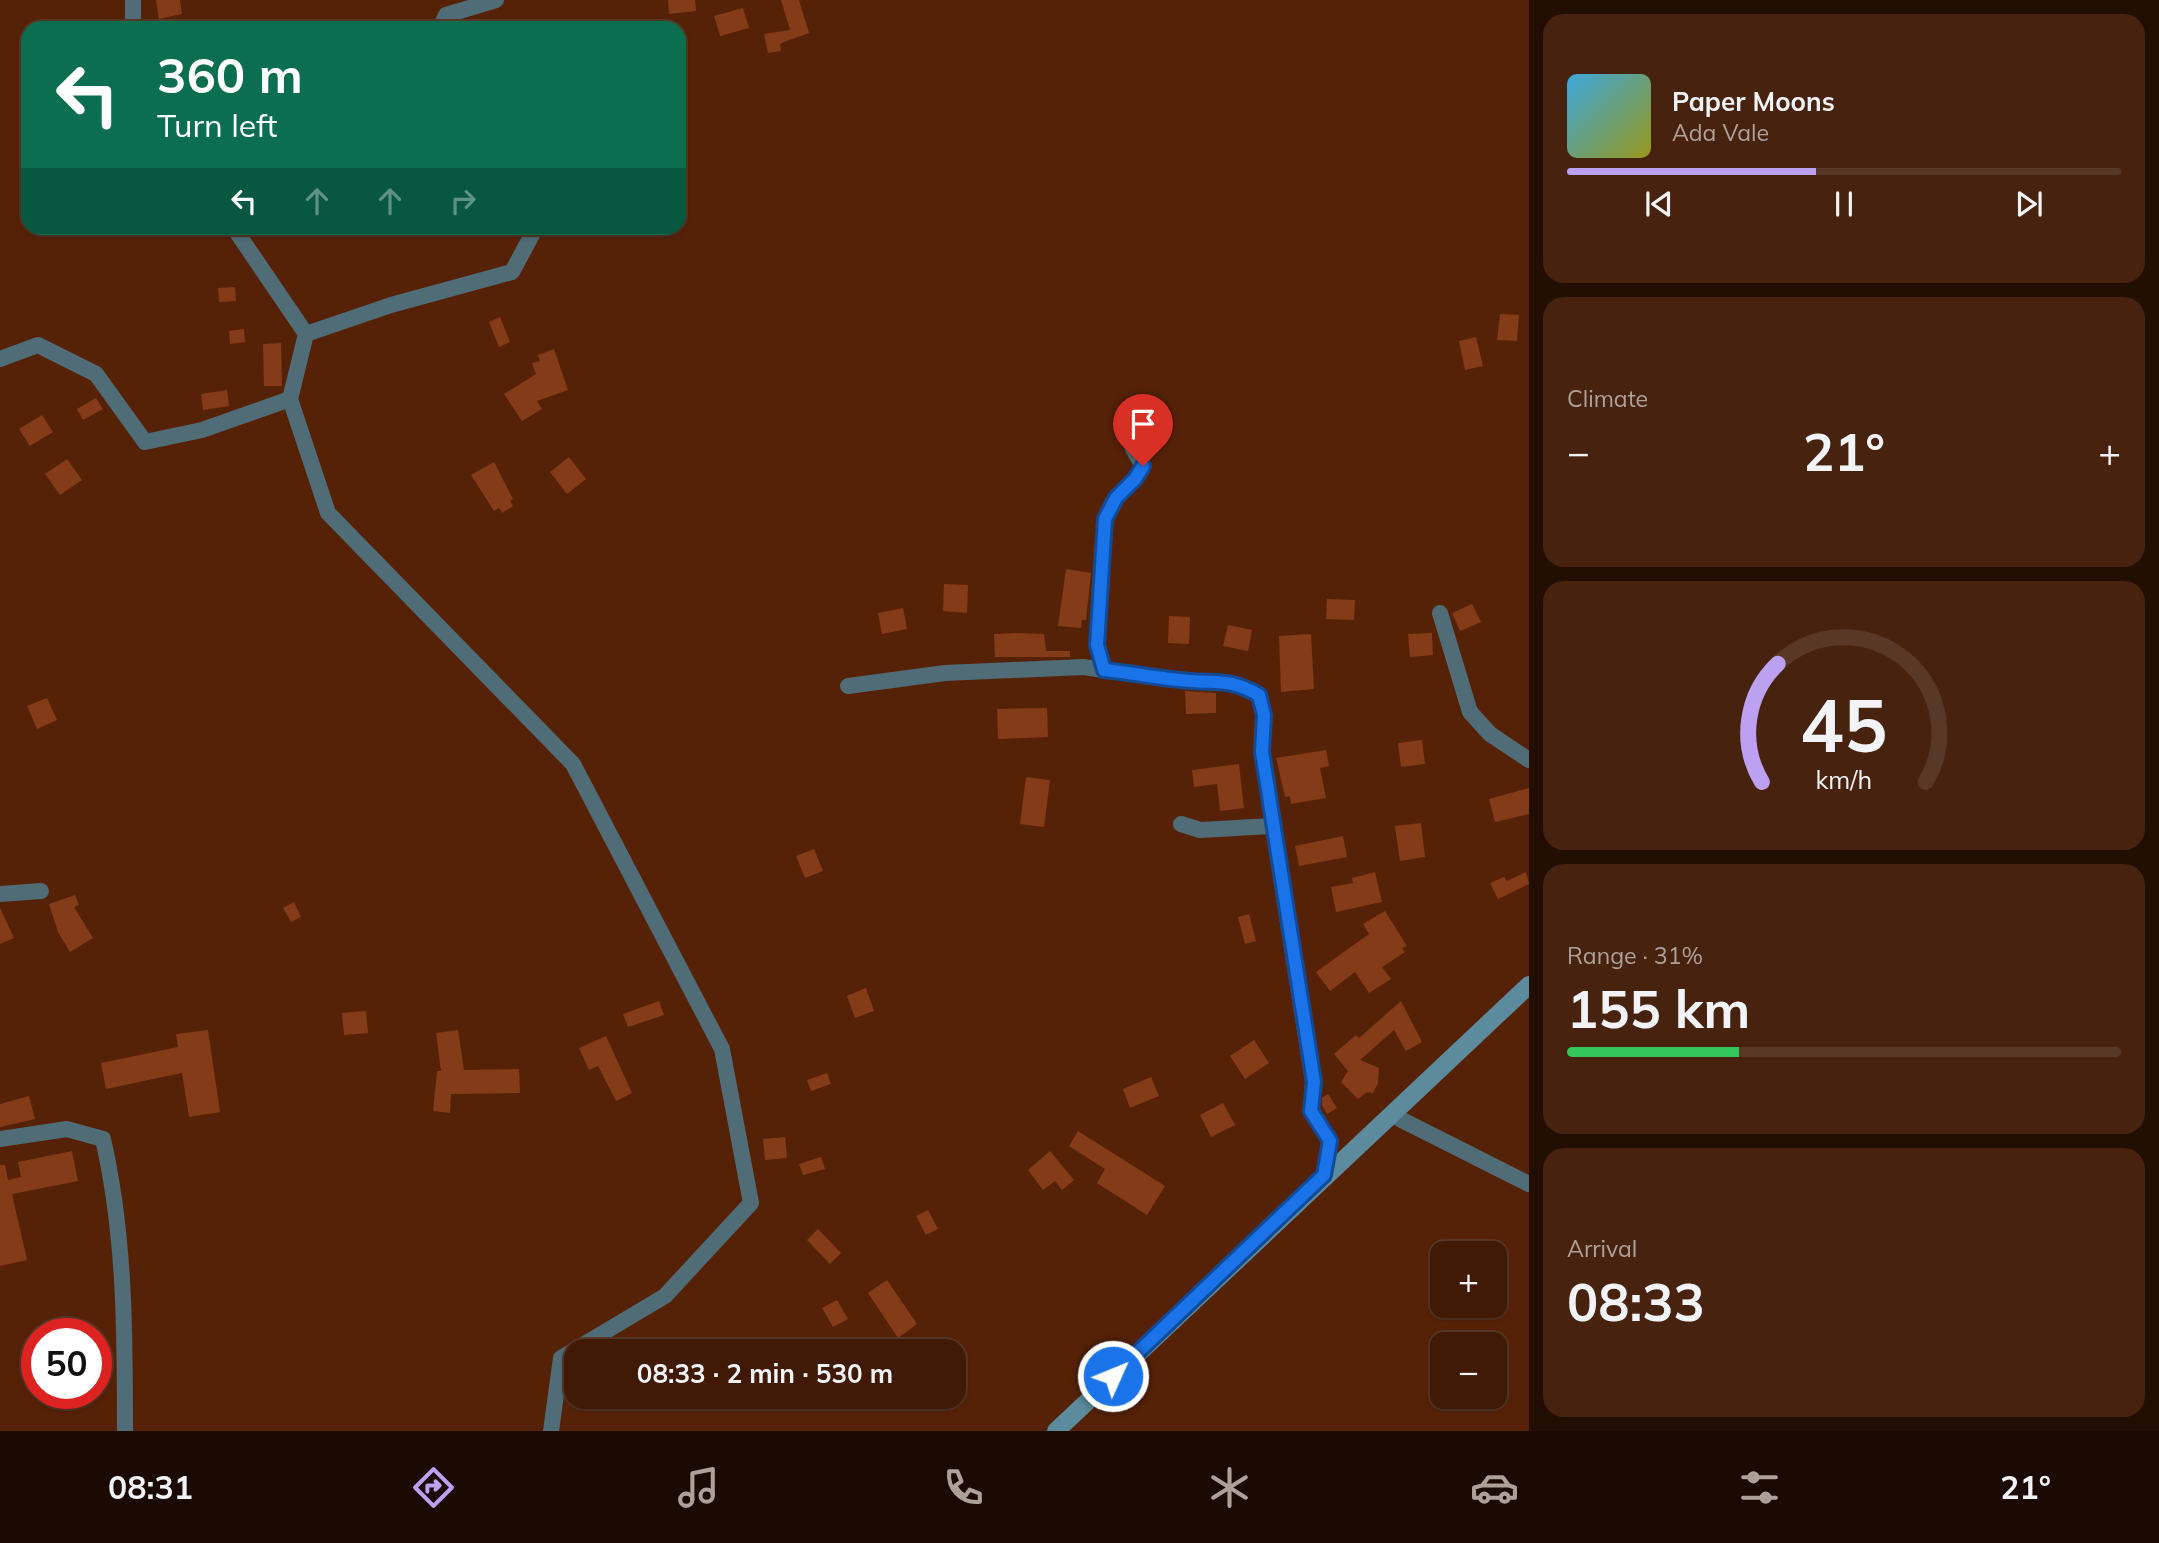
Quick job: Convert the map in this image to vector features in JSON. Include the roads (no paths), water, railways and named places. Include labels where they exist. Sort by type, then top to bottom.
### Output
[{"type":"main road","points":[[1056,1431],[1324,1175],[1392,1115],[1529,985]]},
{"type":"street","points":[[133,0],[133,21]]},
{"type":"street","points":[[443,21],[446,15],[496,0]]},
{"type":"street","points":[[239,235],[306,334],[290,399],[328,513],[573,764],[722,1049],[751,1203],[665,1296],[561,1358],[551,1431]]},
{"type":"street","points":[[306,334],[391,304],[512,272],[532,235]]},
{"type":"street","points":[[0,359],[38,345],[96,374],[145,442],[202,430],[290,399]]},
{"type":"street","points":[[1104,670],[1097,645],[1105,519],[1116,498],[1135,479],[1143,466],[1133,449]]},
{"type":"street","points":[[1440,613],[1470,712],[1490,734],[1529,760]]},
{"type":"street","points":[[849,686],[945,673],[1083,667],[1192,681],[1219,680],[1242,686],[1259,695],[1264,715],[1262,752],[1314,1082],[1311,1111],[1330,1141],[1324,1175]]},
{"type":"street","points":[[1181,824],[1200,830],[1273,826]]},
{"type":"street","points":[[0,894],[41,891]]},
{"type":"street","points":[[1392,1115],[1529,1184]]},
{"type":"street","points":[[0,1139],[67,1129],[103,1139],[114,1187],[124,1304],[125,1431]]}]
